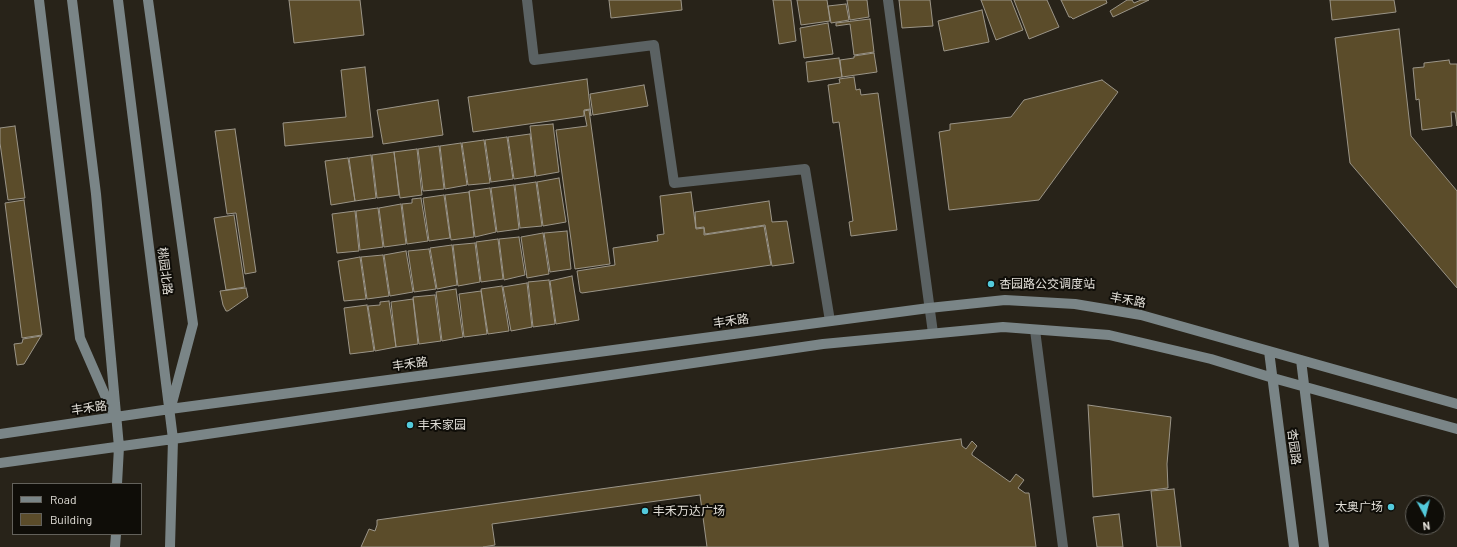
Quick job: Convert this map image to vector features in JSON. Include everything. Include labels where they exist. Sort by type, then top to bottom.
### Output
[{"type":"main road","points":[[39,0],[80,338],[115,417]]},
{"type":"main road","points":[[72,0],[96,194],[115,417],[119,447],[117,483]]},
{"type":"main road","name":"桃园北路","points":[[118,0],[173,439],[170,547]]},
{"type":"main road","points":[[148,0],[192,324],[170,409]]},
{"type":"main road","name":"丰禾路","points":[[0,434],[170,409],[929,308],[1005,300],[1075,304],[1141,315],[1457,404]]},
{"type":"main road","points":[[0,464],[815,345],[1003,327],[1109,335],[1211,360],[1457,429]]},
{"type":"main road","name":"杏园路","points":[[1269,351],[1294,547]]},
{"type":"main road","name":"杏园路","points":[[1301,360],[1324,547]]},
{"type":"main road","points":[[115,547],[116,535]]},
{"type":"street","points":[[527,0],[534,60],[654,44],[674,183],[805,169],[830,321]]},
{"type":"street","points":[[888,0],[933,333]]},
{"type":"street","points":[[1035,330],[1063,547]]},
{"type":"building","points":[[289,0],[360,0],[364,35],[294,43]]},
{"type":"building","points":[[609,0],[681,0],[682,10],[611,18]]},
{"type":"building","points":[[773,0],[791,0],[796,41],[779,44]]},
{"type":"building","points":[[797,0],[827,0],[830,21],[801,25]]},
{"type":"building","points":[[847,0],[867,0],[869,17],[850,20]]},
{"type":"building","points":[[899,0],[930,0],[933,26],[902,28]]},
{"type":"building","points":[[981,0],[1011,0],[1023,30],[996,40]]},
{"type":"building","points":[[1014,0],[1047,0],[1059,27],[1029,39]]},
{"type":"building","points":[[1061,0],[1106,0],[1107,3],[1073,19],[1069,17]]},
{"type":"building","points":[[1127,0],[1132,0],[1134,3],[1141,0],[1149,0],[1113,17],[1110,11]]},
{"type":"building","points":[[1330,0],[1394,0],[1396,12],[1332,20]]},
{"type":"building","points":[[846,4],[849,20],[831,23],[828,6]]},
{"type":"building","points":[[982,10],[989,42],[944,51],[938,21]]},
{"type":"building","points":[[870,19],[874,52],[854,55],[850,24],[836,26],[836,23]]},
{"type":"building","points":[[828,23],[833,54],[804,58],[800,28]]},
{"type":"building","points":[[1399,29],[1411,136],[1457,191],[1457,288],[1350,163],[1335,38]]},
{"type":"building","points":[[874,53],[877,72],[842,77],[840,60]]},
{"type":"building","points":[[839,58],[842,77],[808,82],[806,62]]},
{"type":"building","points":[[1449,60],[1450,64],[1457,64],[1457,126],[1455,112],[1451,112],[1452,126],[1422,130],[1419,99],[1416,100],[1413,68],[1424,67],[1424,63]]},
{"type":"building","points":[[365,67],[373,137],[285,146],[283,123],[346,117],[341,70]]},
{"type":"building","points":[[854,77],[856,90],[860,89],[861,95],[878,93],[897,230],[851,236],[849,222],[853,221],[839,122],[833,123],[828,85],[840,83],[839,79]]},
{"type":"building","points":[[587,79],[591,116],[590,109],[584,110],[584,116],[473,132],[468,97]]},
{"type":"building","points":[[1102,80],[1118,92],[1039,200],[949,210],[939,132],[950,130],[950,124],[1011,117],[1024,100]]},
{"type":"building","points":[[644,85],[648,106],[593,115],[590,94]]},
{"type":"building","points":[[438,100],[443,135],[383,144],[377,110]]},
{"type":"building","points":[[589,110],[610,264],[575,269],[556,130],[587,126],[584,111]]},
{"type":"building","points":[[553,124],[559,172],[536,176],[530,126]]},
{"type":"building","points":[[15,126],[25,198],[8,200],[0,143],[0,128]]},
{"type":"building","points":[[235,129],[256,272],[245,274],[236,213],[227,214],[215,131]]},
{"type":"building","points":[[530,134],[535,176],[514,179],[508,137]]},
{"type":"building","points":[[507,137],[513,179],[491,182],[485,140]]},
{"type":"building","points":[[484,140],[490,183],[468,185],[462,143]]},
{"type":"building","points":[[461,143],[467,185],[445,189],[440,146]]},
{"type":"building","points":[[439,146],[444,189],[423,191],[418,149]]},
{"type":"building","points":[[417,149],[422,195],[400,198],[394,152]]},
{"type":"building","points":[[394,152],[399,195],[377,198],[372,155]]},
{"type":"building","points":[[371,155],[376,198],[355,201],[349,158]]},
{"type":"building","points":[[348,158],[355,201],[331,205],[325,161]]},
{"type":"building","points":[[559,178],[566,222],[543,226],[537,182]]},
{"type":"building","points":[[536,182],[542,226],[520,228],[515,185]]},
{"type":"building","points":[[514,185],[519,229],[497,232],[491,188]]},
{"type":"building","points":[[490,188],[496,232],[475,237],[469,191]]},
{"type":"building","points":[[469,192],[474,237],[451,240],[445,195]]},
{"type":"building","points":[[691,192],[696,229],[704,228],[704,235],[764,226],[771,265],[582,293],[580,292],[577,271],[615,265],[613,248],[658,241],[657,235],[664,234],[660,196]]},
{"type":"building","points":[[444,195],[450,238],[429,241],[423,198]]},
{"type":"building","points":[[421,198],[428,241],[407,244],[402,204],[412,203],[412,199]]},
{"type":"building","points":[[24,200],[42,335],[22,338],[5,203]]},
{"type":"building","points":[[769,201],[772,222],[787,221],[794,263],[772,266],[765,225],[705,234],[704,227],[696,228],[695,212]]},
{"type":"building","points":[[401,204],[406,244],[384,247],[379,208]]},
{"type":"building","points":[[378,208],[383,247],[360,250],[356,211]]},
{"type":"building","points":[[355,211],[359,251],[337,253],[332,214]]},
{"type":"building","points":[[234,215],[245,287],[226,290],[214,218]]},
{"type":"building","points":[[567,231],[571,269],[550,272],[544,233]]},
{"type":"building","points":[[543,233],[549,274],[527,278],[521,237]]},
{"type":"building","points":[[519,237],[525,275],[504,280],[499,239]]},
{"type":"building","points":[[498,239],[503,279],[481,282],[476,242]]},
{"type":"building","points":[[475,243],[480,282],[458,286],[453,245]]},
{"type":"building","points":[[452,245],[457,285],[437,289],[430,248]]},
{"type":"building","points":[[429,249],[436,289],[414,292],[408,251]]},
{"type":"building","points":[[406,251],[413,292],[390,296],[384,255]]},
{"type":"building","points":[[383,255],[389,296],[367,299],[361,257]]},
{"type":"building","points":[[360,257],[366,299],[344,301],[338,261]]},
{"type":"building","points":[[572,276],[579,320],[556,324],[550,281]]},
{"type":"building","points":[[549,280],[555,324],[533,327],[528,282]]},
{"type":"building","points":[[527,283],[532,327],[511,331],[503,287]]},
{"type":"building","points":[[502,286],[509,331],[488,334],[481,289]]},
{"type":"building","points":[[246,288],[248,297],[226,311],[220,291]]},
{"type":"building","points":[[456,289],[463,337],[442,341],[436,292]]},
{"type":"building","points":[[481,291],[487,334],[464,337],[459,294]]},
{"type":"building","points":[[435,295],[441,341],[419,344],[413,297]]},
{"type":"building","points":[[413,299],[418,344],[396,347],[391,302]]},
{"type":"building","points":[[389,301],[396,347],[375,351],[368,306],[380,305],[380,302]]},
{"type":"building","points":[[367,305],[374,351],[350,354],[344,308]]},
{"type":"building","points":[[41,336],[24,364],[17,365],[14,344],[22,343],[23,339]]},
{"type":"building","points":[[1088,405],[1171,417],[1167,464],[1168,488],[1093,497]]},
{"type":"building","points":[[961,439],[962,446],[966,449],[972,441],[977,446],[972,455],[1010,482],[1016,474],[1024,480],[1018,488],[1025,493],[1029,493],[1036,547],[361,547],[369,529],[375,531],[377,520]]},
{"type":"building","points":[[1174,489],[1181,547],[1157,547],[1151,491]]},
{"type":"building","name":"丰禾万达广场","points":[[700,495],[707,547],[483,547],[495,545],[492,524]]},
{"type":"building","points":[[1119,514],[1123,547],[1097,547],[1093,517]]},
{"type":"place","name":"杏园路公交调度站","points":[[991,284]]},
{"type":"place","name":"丰禾家园","points":[[410,425]]},
{"type":"place","name":"太奥广场","points":[[1391,507]]},
{"type":"place","name":"丰禾万达广场","points":[[645,511]]}]
